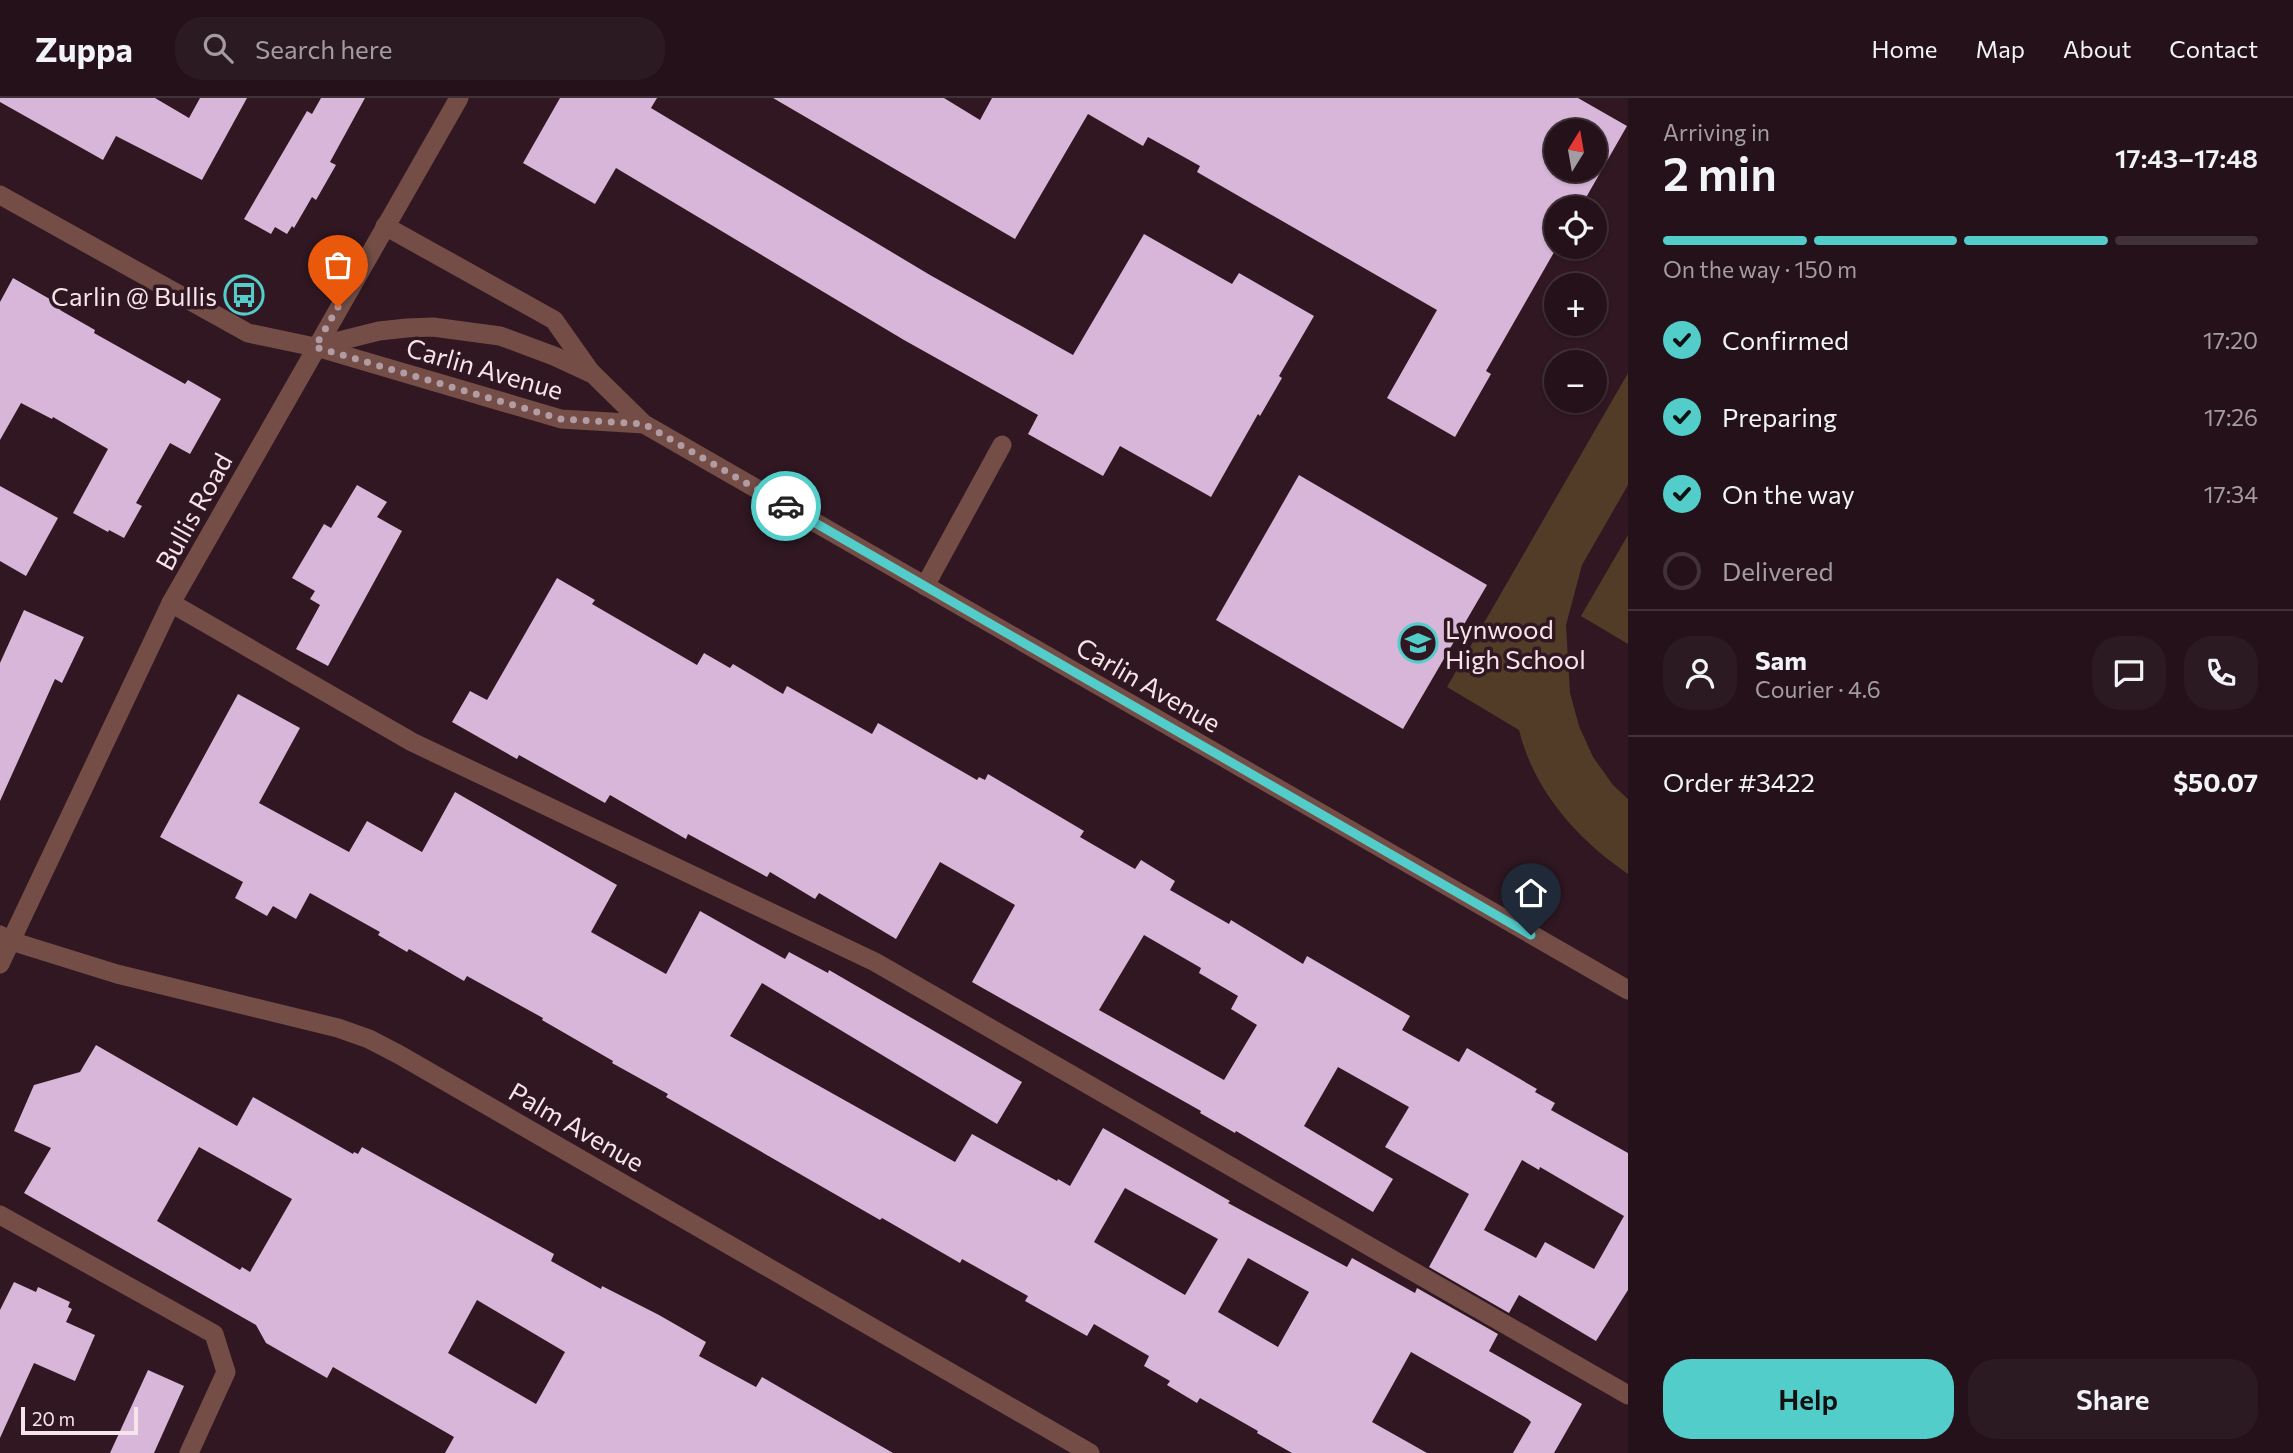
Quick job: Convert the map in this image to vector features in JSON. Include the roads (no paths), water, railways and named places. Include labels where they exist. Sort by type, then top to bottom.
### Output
[{"type":"street","name":"Bullis Road","points":[[0,964],[5,938],[171,603],[459,98]]},
{"type":"street","name":"Carlin Avenue","points":[[0,195],[248,332],[315,347],[561,419],[644,424]]},
{"type":"street","points":[[385,226],[554,320],[593,374]]},
{"type":"street","name":"Carlin Avenue","points":[[315,347],[379,331],[433,327],[466,330],[500,336],[526,345],[593,374],[644,424],[1628,990]]},
{"type":"street","points":[[925,586],[1002,444]]},
{"type":"street","points":[[171,603],[412,742],[875,962],[1628,1395]]},
{"type":"street","name":"Palm Avenue","points":[[5,938],[117,974],[338,1028],[369,1039],[1090,1453]]},
{"type":"street","points":[[0,1214],[214,1334],[226,1372],[189,1453]]},
{"type":"place","name":"Carlin @ Bullis","points":[[244,295]]},
{"type":"place","name":"Lynwood High School","points":[[1418,643]]}]
